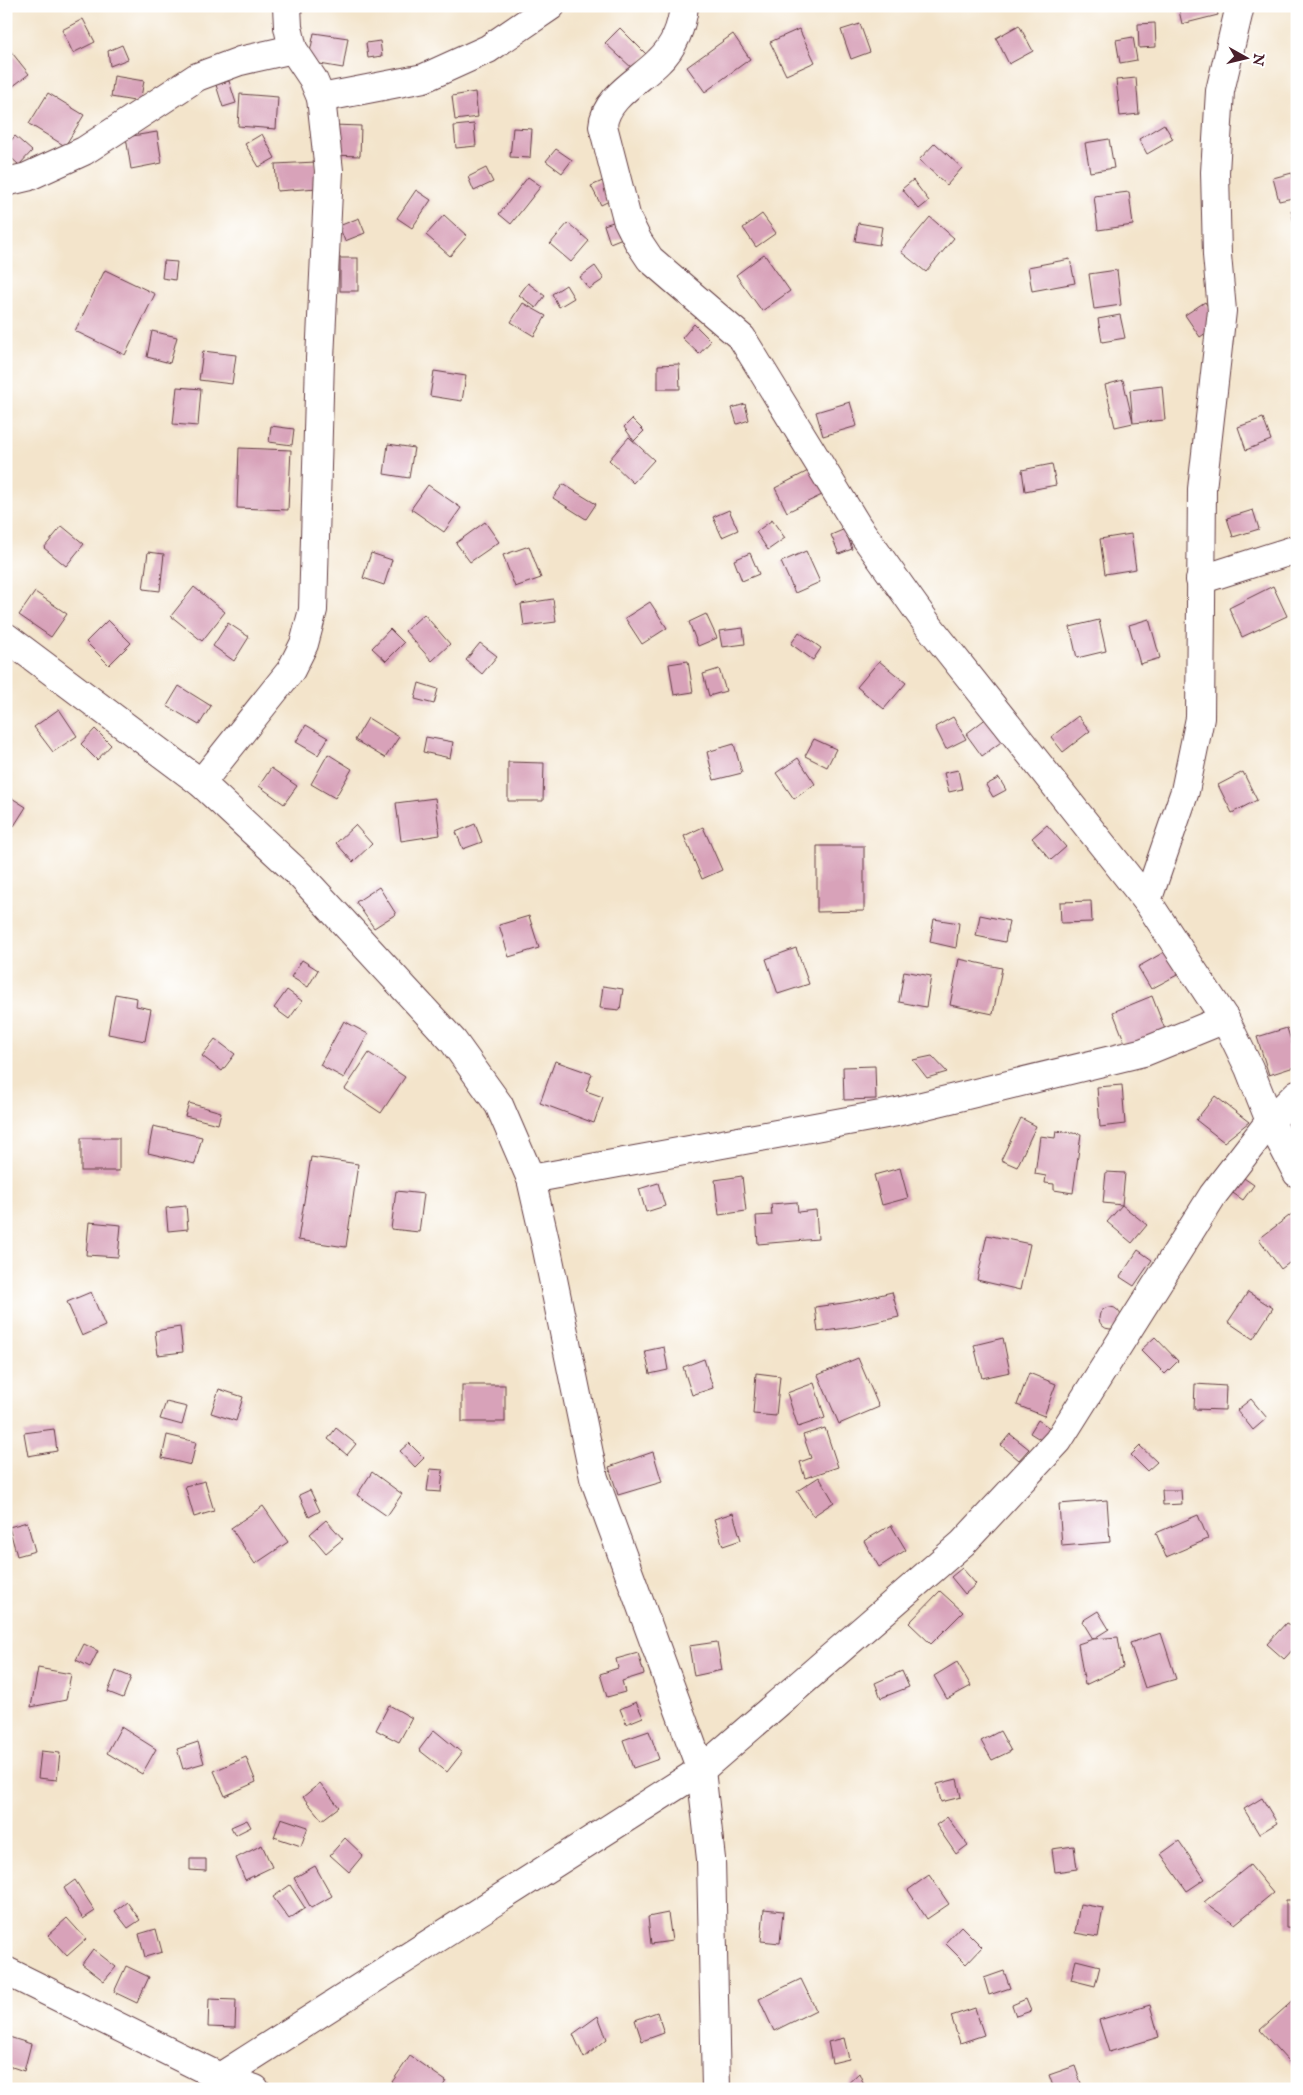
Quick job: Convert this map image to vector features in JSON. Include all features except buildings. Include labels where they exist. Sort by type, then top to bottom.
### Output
[{"type":"street","points":[[201,783],[291,670],[304,644],[313,610],[320,359],[329,171],[321,98],[314,79],[293,49],[288,27],[287,6]]},
{"type":"street","points":[[321,98],[424,78],[488,49],[550,6]]},
{"type":"street","points":[[684,6],[683,18],[675,40],[660,60],[623,93],[608,108],[603,117],[603,126],[627,219],[638,241],[650,259],[742,338],[858,527],[928,625],[1146,901],[1225,1018],[1249,1068],[1270,1121],[1297,1173]]},
{"type":"street","points":[[1146,901],[1184,791],[1200,718],[1202,489],[1222,310],[1217,255],[1215,172],[1220,91],[1240,6]]},
{"type":"street","points":[[6,182],[27,177],[84,151],[197,77],[240,61],[293,49]]},
{"type":"street","points":[[1200,580],[1297,549]]},
{"type":"street","points":[[6,637],[201,783],[300,874],[453,1041],[499,1105],[530,1179],[546,1244],[594,1478],[702,1770],[711,1859],[716,2089]]},
{"type":"street","points":[[530,1179],[897,1112],[1144,1052],[1225,1018]]},
{"type":"street","points":[[220,2077],[702,1770],[963,1544],[1058,1440],[1213,1194],[1270,1121],[1297,1094]]},
{"type":"street","points":[[6,1971],[220,2077],[255,2089]]}]
